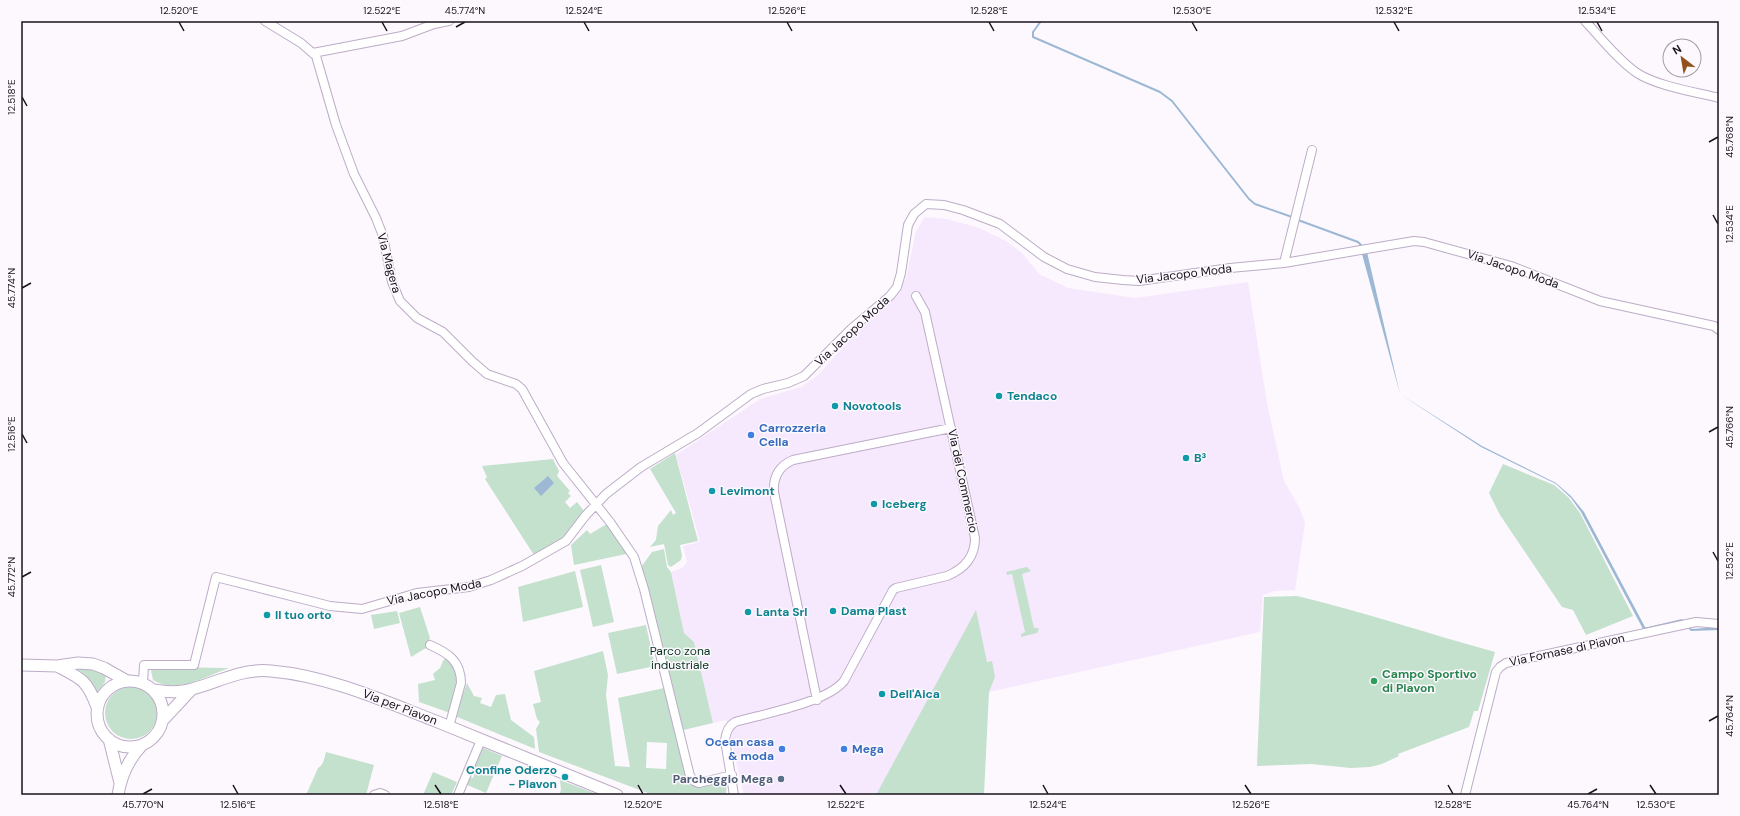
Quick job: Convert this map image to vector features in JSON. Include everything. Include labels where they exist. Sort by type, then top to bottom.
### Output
[{"type":"main road","points":[[21,665],[57,666],[78,663],[93,664],[104,668],[127,681]]},
{"type":"main road","points":[[57,666],[84,681],[90,688],[97,707],[99,725],[109,739],[120,783]]},
{"type":"main road","name":"Via per Piavon","points":[[154,690],[170,692],[191,690],[238,673],[256,670],[270,670],[290,673],[339,685],[380,699],[617,795]]},
{"type":"main road","points":[[97,707],[101,697],[108,689],[116,683],[127,681],[143,683],[154,690],[161,704],[163,720],[155,735],[142,745],[126,766],[120,783],[118,795]]},
{"type":"main road","name":"Via per Piavon","points":[[163,720],[191,690]]},
{"type":"main road","points":[[109,739],[119,745],[130,747],[142,745]]},
{"type":"street","name":"Via Magera","points":[[265,21],[301,43],[316,56],[336,125],[354,174],[376,218],[383,236],[392,282],[400,301],[417,318],[443,332],[472,362],[487,374],[516,384],[522,389],[563,463],[596,504]]},
{"type":"street","points":[[313,53],[402,36],[434,24],[450,21]]},
{"type":"street","points":[[1585,21],[1618,56],[1637,73],[1659,82],[1719,98]]},
{"type":"street","points":[[1284,263],[1312,150]]},
{"type":"street","name":"Via Jacopo Moda","points":[[143,683],[144,665],[194,665],[216,577],[330,606],[362,609],[417,593],[469,587],[491,580],[522,566],[566,541],[596,504],[620,482],[641,467],[698,433],[751,394],[763,389],[788,383],[804,376],[851,329],[890,296],[897,287],[901,273],[908,225],[914,214],[926,204],[944,206],[1000,224],[1044,257],[1067,269],[1096,277],[1138,281],[1230,268],[1284,263],[1392,244],[1424,242],[1511,266],[1600,301],[1714,326],[1719,330]]},
{"type":"street","name":"Via del Commercio","points":[[734,795],[732,775],[725,740],[731,724],[816,700],[832,692],[844,681],[892,590],[955,573],[965,566],[971,556],[976,538],[926,312],[916,296]]},
{"type":"street","points":[[816,700],[774,492],[776,476],[783,466],[792,460],[951,428]]},
{"type":"street","points":[[596,504],[634,557],[639,570],[690,776],[694,781],[700,783],[732,775]]},
{"type":"street","name":"Via Fornase di Piavon","points":[[1465,795],[1496,672],[1500,667],[1506,663],[1692,623],[1719,624]]},
{"type":"street","points":[[430,645],[450,655],[456,664],[461,677],[461,683],[449,727]]},
{"type":"street","points":[[458,795],[481,740]]},
{"type":"street","name":"Via del Commercio","points":[[730,795],[733,786]]},
{"type":"street","points":[[374,795],[380,793],[385,795]]},
{"type":"shaded area","points":[[925,217],[946,219],[977,227],[1006,241],[1022,253],[1039,274],[1068,288],[1135,298],[1248,282],[1267,403],[1284,481],[1299,507],[1305,523],[1295,590],[1274,591],[1263,595],[1260,632],[989,692],[950,686],[891,795],[744,795],[726,720],[713,723],[694,642],[684,633],[671,572],[682,568],[687,562],[683,546],[700,542],[676,455],[760,399],[801,387],[817,376],[849,341],[893,299],[906,279],[916,231]]},
{"type":"green space","points":[[675,453],[698,541],[680,545],[682,556],[681,560],[671,567],[668,565],[664,544],[650,547],[656,540],[658,526],[671,510],[673,515],[676,513],[650,469]]},
{"type":"green space","points":[[553,459],[559,471],[557,476],[570,491],[568,493],[571,496],[565,502],[570,508],[577,502],[584,511],[579,520],[563,538],[534,555],[485,479],[487,477],[482,466]]},
{"type":"green space","points":[[1503,464],[1554,485],[1568,497],[1580,513],[1633,616],[1586,635],[1573,610],[1562,607],[1500,515],[1489,493]]},
{"type":"green space","points":[[610,522],[631,553],[574,565],[571,545],[587,530],[590,534]]},
{"type":"green space","name":"Parco zona industriale","points":[[664,549],[667,567],[671,572],[684,633],[694,642],[713,723],[679,731],[694,781],[727,776],[726,795],[653,795],[539,752],[536,729],[540,722],[537,719],[533,704],[541,702],[534,671],[603,651],[608,675],[606,695],[615,766],[630,767],[618,698],[669,687],[639,570],[652,552]],"holes":[[[647,742],[667,743],[666,769],[646,768]]]},
{"type":"green space","points":[[601,565],[614,622],[593,627],[580,570]]},
{"type":"green space","points":[[1027,567],[1031,571],[1022,574],[1034,628],[1039,628],[1037,633],[1021,637],[1021,634],[1025,632],[1012,574],[1007,575],[1006,572]]},
{"type":"green space","points":[[575,571],[583,607],[523,622],[518,587]]},
{"type":"green space","name":"Campo Sportivo di Piavon","points":[[1297,596],[1495,652],[1478,711],[1474,711],[1469,727],[1398,754],[1399,756],[1382,764],[1370,767],[1351,768],[1311,764],[1257,766],[1264,597]]},
{"type":"green space","points":[[420,607],[430,638],[426,648],[411,657],[399,613]]},
{"type":"green space","points":[[976,610],[987,662],[992,661],[995,677],[989,692],[984,795],[876,795]]},
{"type":"green space","points":[[397,611],[400,623],[374,629],[371,615]]},
{"type":"green space","points":[[646,625],[655,666],[617,674],[608,633]]},
{"type":"green space","points":[[444,659],[454,661],[460,674],[453,714],[419,702],[418,684],[435,680],[433,674],[440,668]]},
{"type":"green space","points":[[70,665],[90,666],[106,675],[105,682],[97,692],[86,676]]},
{"type":"green space","points":[[154,667],[229,668],[191,683],[171,686],[153,680],[151,671]]},
{"type":"green space","points":[[467,683],[474,696],[482,698],[480,703],[491,707],[496,695],[505,694],[511,720],[534,737],[535,749],[455,716]]},
{"type":"green space","points":[[126,687],[136,687],[145,691],[153,699],[157,708],[157,718],[153,727],[145,735],[136,739],[126,739],[117,735],[109,727],[105,718],[105,708],[109,699],[117,691]]},
{"type":"green space","points":[[481,747],[502,756],[486,793],[465,784],[468,777],[473,778],[476,770],[472,768]]},
{"type":"green space","points":[[326,752],[374,765],[366,795],[306,795],[318,768],[323,763]]},
{"type":"green space","points":[[433,772],[457,782],[451,795],[423,795]]},
{"type":"green space","points":[[560,780],[599,795],[559,795],[561,790]]},
{"type":"water","points":[[1367,252],[1400,394],[1362,254]]},
{"type":"water","points":[[1400,394],[1482,446],[1556,483],[1571,496],[1584,512],[1645,627],[1682,619],[1692,629],[1718,627],[1719,630],[1691,631],[1682,623],[1645,630],[1643,629],[1581,512],[1571,498],[1556,484],[1481,447]]},
{"type":"water","points":[[548,476],[554,483],[541,496],[534,488]]},
{"type":"waterway","points":[[1041,21],[1033,32],[1033,37],[1160,92],[1172,101],[1249,199],[1255,204],[1292,217]]},
{"type":"waterway","points":[[1298,220],[1358,242],[1363,247]]},
{"type":"place","name":"Tendaco","points":[[999,396]]},
{"type":"place","name":"Novotools","points":[[835,406]]},
{"type":"place","name":"Carrozzeria Cella","points":[[751,435]]},
{"type":"place","name":"B³","points":[[1186,458]]},
{"type":"place","name":"Levimont","points":[[712,491]]},
{"type":"place","name":"Iceberg","points":[[874,504]]},
{"type":"place","name":"Dama Plast","points":[[833,611]]},
{"type":"place","name":"Lanta Srl","points":[[748,612]]},
{"type":"place","name":"Il tuo orto","points":[[267,615]]},
{"type":"place","name":"Campo Sportivo di Piavon","points":[[1374,681]]},
{"type":"place","name":"Dell'Aica","points":[[882,694]]},
{"type":"place","name":"Ocean casa & moda","points":[[782,749]]},
{"type":"place","name":"Mega","points":[[844,749]]},
{"type":"place","name":"Confine Oderzo - Piavon","points":[[565,777]]},
{"type":"place","name":"Parcheggio Mega","points":[[781,779]]}]
